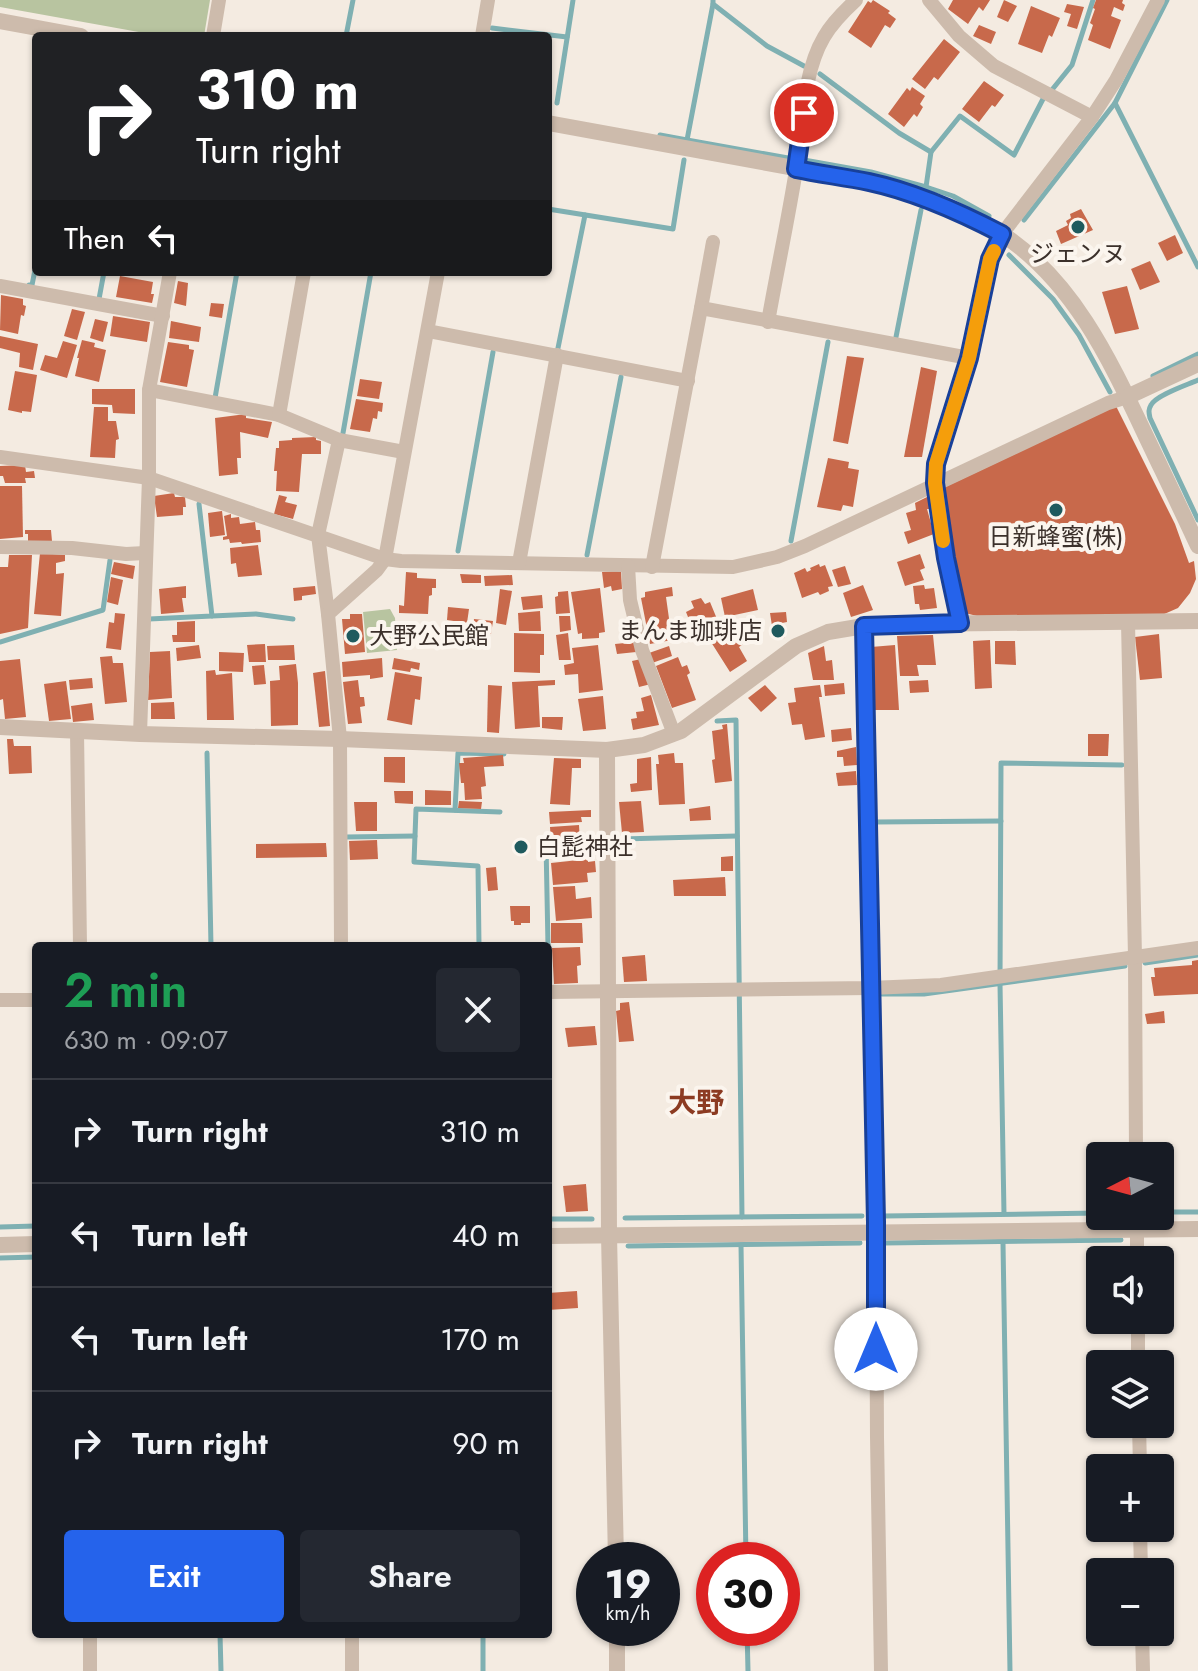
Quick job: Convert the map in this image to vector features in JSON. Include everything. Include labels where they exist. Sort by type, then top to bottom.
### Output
[{"type":"street","points":[[214,32],[219,0]]},
{"type":"street","points":[[483,32],[488,0]]},
{"type":"street","points":[[768,322],[813,62],[823,38],[856,0]]},
{"type":"street","points":[[960,623],[946,558],[935,483],[936,464],[969,358],[990,259],[1002,234],[1092,117],[1116,80],[1158,0]]},
{"type":"street","points":[[933,1],[959,36],[994,66],[1092,117]]},
{"type":"street","points":[[0,21],[59,32]]},
{"type":"street","points":[[552,124],[871,182],[966,215],[1002,234],[1045,268],[1067,292],[1110,362],[1198,546]]},
{"type":"street","points":[[652,567],[713,242]]},
{"type":"street","points":[[140,734],[149,390],[169,276]]},
{"type":"street","points":[[279,415],[303,276]]},
{"type":"street","points":[[328,614],[385,559],[437,276]]},
{"type":"street","points":[[0,286],[163,316]]},
{"type":"street","points":[[701,308],[969,358]]},
{"type":"street","points":[[428,331],[688,381]]},
{"type":"street","points":[[519,563],[557,355]]},
{"type":"street","points":[[0,457],[149,478],[385,559],[733,567],[777,557],[805,546],[935,483],[1198,364]]},
{"type":"street","points":[[149,390],[279,415],[339,440],[404,452]]},
{"type":"street","points":[[339,440],[318,535],[340,739],[341,942]]},
{"type":"street","points":[[0,547],[145,553]]},
{"type":"street","points":[[628,566],[630,600],[642,650],[674,734]]},
{"type":"street","points":[[0,727],[607,750],[644,745],[681,731],[796,646],[828,632],[864,626],[960,623],[1198,621]]},
{"type":"street","points":[[1128,622],[1136,1142]]},
{"type":"street","points":[[864,626],[881,1671]]},
{"type":"street","points":[[77,731],[80,942]]},
{"type":"street","points":[[607,750],[609,1235],[616,1542]]},
{"type":"street","points":[[552,992],[941,985],[1198,948]]},
{"type":"street","points":[[0,1000],[32,1000]]},
{"type":"street","points":[[552,1236],[876,1232],[1086,1224]]},
{"type":"street","points":[[1174,1226],[1198,1229]]},
{"type":"street","points":[[0,1245],[32,1244]]},
{"type":"street","points":[[90,1638],[90,1671]]},
{"type":"street","points":[[352,1638],[352,1671]]},
{"type":"street","points":[[617,1646],[617,1671]]},
{"type":"street","points":[[1142,1646],[1143,1671]]},
{"type":"green space","points":[[0,0],[210,0],[205,32],[139,32],[0,7]]},
{"type":"green space","points":[[390,609],[395,618],[397,650],[367,653],[363,612]]},
{"type":"building","points":[[873,0],[896,19],[890,28],[885,25],[871,48],[848,32],[868,1],[871,3]]},
{"type":"building","points":[[953,0],[990,0],[983,11],[979,7],[968,24],[948,9]]},
{"type":"building","points":[[1004,0],[1017,6],[1008,22],[997,17]]},
{"type":"building","points":[[1096,0],[1123,0],[1125,5],[1123,11],[1114,7],[1111,16],[1121,20],[1110,49],[1088,40]]},
{"type":"building","points":[[1067,4],[1084,7],[1077,29],[1067,26],[1071,14],[1064,12]]},
{"type":"building","points":[[1031,6],[1060,18],[1042,53],[1018,44]]},
{"type":"building","points":[[979,25],[996,32],[991,44],[973,36]]},
{"type":"building","points":[[944,39],[960,52],[938,80],[934,77],[925,89],[912,79]]},
{"type":"building","points":[[984,81],[1004,95],[979,122],[962,109]]},
{"type":"building","points":[[912,87],[925,96],[920,104],[923,107],[917,117],[914,114],[904,127],[888,114],[907,88],[910,91]]},
{"type":"building","name":"ジェンヌ","points":[[1081,209],[1093,230],[1061,244],[1056,231],[1068,225],[1066,221],[1071,218],[1070,214]]},
{"type":"building","points":[[1175,235],[1183,253],[1167,261],[1158,243]]},
{"type":"building","points":[[1150,261],[1160,282],[1140,290],[1131,269]]},
{"type":"building","points":[[120,276],[153,282],[152,303],[116,297]]},
{"type":"building","points":[[178,281],[188,283],[186,306],[174,303]]},
{"type":"building","points":[[1127,286],[1139,329],[1115,334],[1102,292]]},
{"type":"building","points":[[1,295],[23,299],[26,306],[18,334],[0,330]]},
{"type":"building","points":[[211,303],[224,304],[222,318],[209,316]]},
{"type":"building","points":[[72,309],[85,312],[77,340],[64,336]]},
{"type":"building","points":[[113,316],[150,322],[147,342],[110,336]]},
{"type":"building","points":[[95,319],[108,322],[103,342],[90,338]]},
{"type":"building","points":[[171,321],[201,327],[199,342],[169,338]]},
{"type":"building","points":[[0,336],[38,344],[33,370],[19,367],[20,353],[0,348]]},
{"type":"building","points":[[82,340],[106,350],[99,382],[75,376]]},
{"type":"building","points":[[63,341],[77,345],[67,378],[40,370],[45,355],[57,358]]},
{"type":"building","points":[[168,342],[189,345],[189,349],[194,350],[187,387],[160,382]]},
{"type":"building","points":[[847,356],[864,358],[848,444],[833,441]]},
{"type":"building","points":[[921,367],[937,371],[922,457],[904,457]]},
{"type":"building","points":[[15,371],[37,375],[31,412],[8,410]]},
{"type":"building","points":[[360,379],[382,382],[379,399],[357,396]]},
{"type":"building","points":[[92,389],[135,389],[135,414],[113,413],[112,405],[92,404]]},
{"type":"building","points":[[356,399],[383,403],[382,412],[378,411],[377,419],[373,418],[370,432],[350,429]]},
{"type":"building","name":"日新蜂蜜(株)","points":[[1116,406],[1175,524],[1189,563],[1194,561],[1196,579],[1190,593],[1178,608],[1162,615],[981,617],[965,613],[960,604],[941,495],[945,494],[945,487]]},
{"type":"building","points":[[94,407],[108,407],[108,421],[116,421],[119,439],[116,440],[115,458],[90,457]]},
{"type":"building","points":[[246,414],[246,418],[272,422],[268,438],[240,432],[238,474],[219,476],[215,418]]},
{"type":"building","points":[[316,437],[321,441],[321,454],[302,454],[299,492],[276,491],[277,471],[274,471],[279,441]]},
{"type":"building","points":[[828,458],[849,462],[848,468],[859,470],[853,507],[843,505],[841,511],[817,507]]},
{"type":"building","points":[[25,465],[26,472],[34,471],[35,478],[25,478],[26,483],[5,483],[3,476],[0,476],[0,466]]},
{"type":"building","points":[[0,486],[22,486],[23,537],[0,539]]},
{"type":"building","points":[[174,493],[175,497],[185,497],[183,515],[157,517],[154,496]]},
{"type":"building","points":[[279,495],[287,497],[285,502],[297,505],[293,519],[274,514]]},
{"type":"building","points":[[931,495],[932,509],[927,509],[934,534],[908,544],[904,532],[911,530],[906,513],[916,510],[915,503]]},
{"type":"building","points":[[222,511],[225,535],[210,537],[208,513]]},
{"type":"building","points":[[231,514],[231,518],[239,517],[240,524],[255,522],[256,530],[260,530],[261,542],[242,544],[223,540],[227,536],[224,516]]},
{"type":"building","points":[[25,530],[51,530],[52,541],[28,541]]},
{"type":"building","points":[[258,545],[262,575],[238,577],[236,563],[231,564],[230,548]]},
{"type":"building","points":[[40,553],[65,555],[65,561],[56,563],[56,574],[64,573],[61,616],[34,614]]},
{"type":"building","points":[[920,554],[925,568],[920,570],[924,580],[905,586],[897,562]]},
{"type":"building","points":[[9,555],[32,555],[28,628],[0,634],[0,567],[8,567]]},
{"type":"building","points":[[114,562],[135,566],[133,579],[111,574]]},
{"type":"building","points":[[819,564],[820,567],[825,565],[833,586],[820,595],[818,592],[802,598],[794,573],[805,568],[807,572]]},
{"type":"building","points":[[845,566],[851,584],[838,587],[832,570]]},
{"type":"building","points":[[621,571],[622,589],[612,591],[611,586],[604,588],[602,572]]},
{"type":"building","points":[[406,572],[417,573],[417,578],[436,579],[436,588],[432,588],[432,595],[429,596],[428,614],[399,613],[399,605],[404,606]]},
{"type":"building","points":[[460,574],[481,575],[481,583],[462,583]]},
{"type":"building","points":[[512,575],[513,585],[485,586],[484,576]]},
{"type":"building","points":[[111,577],[123,580],[118,605],[107,602]]},
{"type":"building","points":[[863,585],[873,610],[851,617],[843,593]]},
{"type":"building","points":[[924,585],[925,589],[934,588],[937,608],[920,610],[919,604],[915,604],[913,586]]},
{"type":"building","points":[[186,586],[186,598],[182,598],[184,612],[161,614],[159,589]]},
{"type":"building","points":[[315,586],[316,594],[294,601],[293,588]]},
{"type":"building","points":[[672,587],[673,596],[666,597],[672,640],[650,644],[641,598],[645,597],[645,592]]},
{"type":"building","points":[[600,588],[605,632],[599,633],[599,638],[582,639],[582,633],[578,634],[571,592]]},
{"type":"building","points":[[500,589],[512,591],[506,625],[496,623]]},
{"type":"building","points":[[753,589],[758,610],[725,617],[721,598]]},
{"type":"building","points":[[568,591],[570,613],[556,614],[555,597],[558,592]]},
{"type":"building","points":[[542,595],[543,608],[523,610],[521,597]]},
{"type":"building","points":[[701,598],[705,604],[710,602],[717,619],[692,627],[686,612],[694,608],[691,601]]},
{"type":"building","points":[[448,607],[469,609],[467,623],[447,620]]},
{"type":"building","points":[[540,611],[541,631],[519,631],[518,613]]},
{"type":"building","name":"まんま珈琲店","points":[[786,612],[787,622],[782,623],[785,638],[774,639],[770,613]]},
{"type":"building","points":[[115,613],[125,614],[121,650],[106,648],[109,622],[114,623]]},
{"type":"building","name":"大野公民館","points":[[350,614],[362,614],[365,652],[345,654],[342,619],[350,619]]},
{"type":"building","points":[[559,616],[570,616],[571,630],[560,632]]},
{"type":"building","points":[[474,619],[493,621],[491,634],[472,632]]},
{"type":"building","points":[[722,619],[730,632],[735,630],[743,644],[739,647],[747,661],[730,672],[704,631]]},
{"type":"building","points":[[195,621],[195,642],[173,642],[172,635],[177,635],[177,622]]},
{"type":"building","points":[[514,633],[544,634],[540,673],[514,672]]},
{"type":"building","points":[[568,633],[571,660],[559,660],[556,635]]},
{"type":"building","points":[[1159,634],[1162,678],[1140,680],[1135,637]]},
{"type":"building","points":[[933,635],[936,665],[917,665],[919,676],[900,676],[897,636]]},
{"type":"building","points":[[990,640],[992,688],[975,689],[973,641]]},
{"type":"building","points":[[995,641],[1015,641],[1016,665],[995,664]]},
{"type":"building","points":[[635,642],[636,652],[617,654],[615,644]]},
{"type":"building","points":[[265,644],[266,662],[249,662],[247,645]]},
{"type":"building","points":[[199,645],[201,658],[177,661],[176,648]]},
{"type":"building","points":[[294,645],[295,660],[268,660],[267,646]]},
{"type":"building","points":[[598,645],[603,690],[579,693],[578,674],[565,675],[564,665],[574,663],[572,648]]},
{"type":"building","points":[[895,645],[899,710],[873,710],[871,647]]},
{"type":"building","points":[[669,646],[672,656],[652,663],[649,653]]},
{"type":"building","points":[[824,646],[826,661],[832,660],[834,680],[813,680],[808,653]]},
{"type":"building","points":[[170,651],[172,698],[148,700],[150,652]]},
{"type":"building","points":[[219,652],[244,653],[243,672],[219,671]]},
{"type":"building","points":[[112,656],[113,663],[123,663],[127,702],[105,704],[100,657]]},
{"type":"building","points":[[678,657],[682,667],[687,665],[690,673],[687,675],[696,700],[672,708],[656,666]]},
{"type":"building","points":[[382,658],[383,677],[343,677],[342,662]]},
{"type":"building","points":[[394,658],[420,663],[419,670],[392,669]]},
{"type":"building","points":[[20,659],[26,717],[5,719],[3,699],[0,700],[0,661]]},
{"type":"building","points":[[641,659],[651,684],[639,687],[632,661]]},
{"type":"building","points":[[296,664],[298,725],[271,726],[270,681],[280,680],[279,666]]},
{"type":"building","points":[[264,665],[266,684],[254,685],[252,666]]},
{"type":"building","points":[[215,670],[216,675],[232,673],[234,720],[207,720],[206,671]]},
{"type":"building","points":[[325,671],[330,726],[319,727],[313,673]]},
{"type":"building","points":[[395,672],[422,677],[420,700],[415,699],[412,725],[387,720]]},
{"type":"building","points":[[92,678],[93,688],[70,690],[69,680]]},
{"type":"building","points":[[358,680],[360,697],[364,697],[365,706],[360,707],[362,723],[348,724],[343,682]]},
{"type":"building","points":[[555,680],[555,685],[538,686],[540,727],[515,729],[512,682]]},
{"type":"building","points":[[928,680],[929,692],[910,693],[909,681]]},
{"type":"building","points":[[66,681],[71,719],[49,721],[44,684]]},
{"type":"building","points":[[844,683],[845,694],[825,696],[824,685]]},
{"type":"building","points":[[488,685],[502,686],[499,733],[487,732]]},
{"type":"building","points":[[765,685],[777,698],[761,712],[748,698]]},
{"type":"building","points":[[820,685],[825,737],[805,740],[802,724],[792,725],[788,703],[796,702],[794,688]]},
{"type":"building","points":[[651,695],[659,725],[633,730],[631,719],[637,718],[636,712],[644,711],[641,698]]},
{"type":"building","points":[[603,696],[606,729],[583,731],[578,699]]},
{"type":"building","points":[[174,702],[175,719],[151,719],[151,703]]},
{"type":"building","points":[[92,703],[94,720],[73,722],[71,706]]},
{"type":"building","points":[[542,717],[563,717],[562,730],[542,728]]},
{"type":"building","points":[[727,724],[732,781],[715,783],[712,731],[723,729],[722,725]]},
{"type":"building","points":[[851,728],[852,740],[832,742],[831,730]]},
{"type":"building","points":[[1088,734],[1109,734],[1108,756],[1088,756]]},
{"type":"building","points":[[7,739],[13,739],[14,746],[31,746],[32,773],[9,774]]},
{"type":"building","points":[[856,747],[857,765],[844,766],[843,757],[837,757],[837,751]]},
{"type":"building","points":[[674,753],[675,763],[683,763],[685,804],[659,805],[658,755]]},
{"type":"building","points":[[503,755],[504,766],[484,767],[486,786],[481,787],[482,799],[465,800],[459,763],[464,763],[463,758]]},
{"type":"building","points":[[384,757],[405,757],[405,783],[384,782]]},
{"type":"building","points":[[651,757],[652,790],[631,792],[630,784],[637,783],[637,759]]},
{"type":"building","points":[[554,758],[581,759],[581,768],[572,768],[570,805],[550,804]]},
{"type":"building","points":[[856,771],[857,785],[838,786],[836,773]]},
{"type":"building","points":[[425,790],[451,791],[451,805],[425,805]]},
{"type":"building","points":[[394,791],[413,791],[413,804],[395,803]]},
{"type":"building","points":[[459,801],[482,802],[481,809],[458,808]]},
{"type":"building","points":[[641,801],[644,832],[622,833],[619,802]]},
{"type":"building","points":[[354,802],[377,802],[377,831],[356,831]]},
{"type":"building","points":[[710,806],[711,820],[690,821],[689,809]]},
{"type":"building","points":[[591,810],[591,817],[581,817],[582,822],[550,824],[549,812]]},
{"type":"building","points":[[579,825],[580,842],[574,842],[575,856],[552,857],[550,827]]},
{"type":"building","points":[[377,840],[378,859],[350,860],[349,841]]},
{"type":"building","points":[[326,843],[327,857],[256,858],[256,844]]},
{"type":"building","points":[[733,856],[733,871],[721,871],[721,857]]},
{"type":"building","points":[[588,859],[588,862],[595,861],[596,872],[587,873],[588,882],[553,885],[551,863]]},
{"type":"building","points":[[496,867],[498,890],[488,891],[486,868]]},
{"type":"building","points":[[725,877],[726,896],[674,896],[673,880]]},
{"type":"building","points":[[575,886],[576,899],[591,897],[592,918],[556,921],[553,887]]},
{"type":"building","name":"白髭神社","points":[[510,906],[530,906],[530,923],[514,925]]},
{"type":"building","points":[[551,923],[582,923],[583,943],[551,942]]},
{"type":"building","points":[[580,947],[578,983],[554,984],[552,948]]},
{"type":"building","points":[[645,955],[647,981],[624,982],[622,957]]},
{"type":"building","points":[[1198,960],[1198,994],[1154,996],[1151,977],[1155,977],[1154,968],[1192,965],[1192,961]]},
{"type":"building","points":[[629,1002],[634,1041],[619,1042],[616,1011],[620,1010],[620,1003]]},
{"type":"building","points":[[1164,1011],[1165,1023],[1147,1024],[1145,1014]]},
{"type":"building","points":[[595,1026],[597,1045],[568,1047],[565,1028]]},
{"type":"building","points":[[586,1184],[588,1211],[566,1212],[563,1186]]},
{"type":"building","points":[[577,1291],[578,1308],[552,1310],[552,1293]]},
{"type":"waterway","points":[[347,32],[353,0]]},
{"type":"waterway","points":[[557,103],[573,0]]},
{"type":"waterway","points":[[713,0],[713,4],[767,46],[804,66]]},
{"type":"waterway","points":[[1051,91],[1072,65],[1093,0]]},
{"type":"waterway","points":[[1024,220],[1115,103],[1167,0]]},
{"type":"waterway","points":[[660,135],[687,140],[713,4]]},
{"type":"waterway","points":[[492,28],[525,32]]},
{"type":"waterway","points":[[552,35],[567,37]]},
{"type":"waterway","points":[[820,74],[899,133],[931,152],[960,116],[1014,155],[1043,99]]},
{"type":"waterway","points":[[1115,103],[1198,267]]},
{"type":"waterway","points":[[687,140],[788,158]]},
{"type":"waterway","points":[[931,152],[926,187],[953,196],[989,216]]},
{"type":"waterway","points":[[552,210],[673,229],[684,160]]},
{"type":"waterway","points":[[804,160],[871,172],[926,187]]},
{"type":"waterway","points":[[896,337],[921,210]]},
{"type":"waterway","points":[[558,348],[585,215]]},
{"type":"waterway","points":[[1009,255],[1053,299],[1079,335],[1110,392]]},
{"type":"waterway","points":[[29,285],[32,285],[34,276]]},
{"type":"waterway","points":[[99,299],[103,276]]},
{"type":"waterway","points":[[215,398],[236,276]]},
{"type":"waterway","points":[[343,433],[370,276]]},
{"type":"waterway","points":[[791,541],[828,342]]},
{"type":"waterway","points":[[458,551],[493,352]]},
{"type":"waterway","points":[[1153,376],[1198,354]]},
{"type":"waterway","points":[[587,555],[621,377]]},
{"type":"waterway","points":[[1198,380],[1154,401],[1149,412],[1198,520]]},
{"type":"waterway","points":[[149,619],[212,616],[199,504]]},
{"type":"waterway","points":[[0,642],[103,610],[110,560]]},
{"type":"waterway","points":[[212,616],[256,614],[293,619]]},
{"type":"waterway","points":[[717,721],[736,720],[742,1217]]},
{"type":"waterway","points":[[207,753],[211,942]]},
{"type":"waterway","points":[[455,810],[458,753],[504,754]]},
{"type":"waterway","points":[[1004,1214],[1000,984],[1001,763],[1122,765]]},
{"type":"waterway","points":[[479,942],[478,866],[414,862],[416,809],[500,812]]},
{"type":"waterway","points":[[875,822],[1001,821]]},
{"type":"waterway","points":[[346,837],[415,836]]},
{"type":"waterway","points":[[621,839],[737,836]]},
{"type":"waterway","points":[[546,843],[548,942]]},
{"type":"waterway","points":[[1145,963],[1198,955]]},
{"type":"waterway","points":[[882,994],[924,994],[1125,966]]},
{"type":"waterway","points":[[1174,1212],[1198,1212]]},
{"type":"waterway","points":[[884,1216],[1086,1213]]},
{"type":"waterway","points":[[625,1218],[862,1216]]},
{"type":"waterway","points":[[552,1219],[592,1219]]},
{"type":"waterway","points":[[0,1227],[32,1226]]},
{"type":"waterway","points":[[884,1243],[1121,1240]]},
{"type":"waterway","points":[[628,1246],[860,1243]]},
{"type":"waterway","points":[[1003,1243],[1010,1671]]},
{"type":"waterway","points":[[741,1245],[746,1542]]},
{"type":"waterway","points":[[0,1258],[32,1257]]},
{"type":"waterway","points":[[220,1638],[221,1671]]},
{"type":"waterway","points":[[483,1638],[483,1671]]},
{"type":"waterway","points":[[747,1646],[748,1671]]},
{"type":"slow traffic","points":[[943,541],[935,483],[936,464],[969,358],[994,251]]},
{"type":"place","name":"ジェンヌ","points":[[1078,227]]},
{"type":"place","name":"日新蜂蜜(株)","points":[[1056,510]]},
{"type":"place","name":"まんま珈琲店","points":[[778,631]]},
{"type":"place","name":"大野公民館","points":[[353,636]]},
{"type":"place","name":"白髭神社","points":[[521,847]]},
{"type":"district","name":"大野","points":[[696,1102]]},
{"type":"route","points":[[804,113],[796,169],[871,182],[920,197],[966,215],[1002,234],[990,259],[969,358],[936,464],[935,483],[946,558],[960,623],[864,626],[876,1349]]}]
